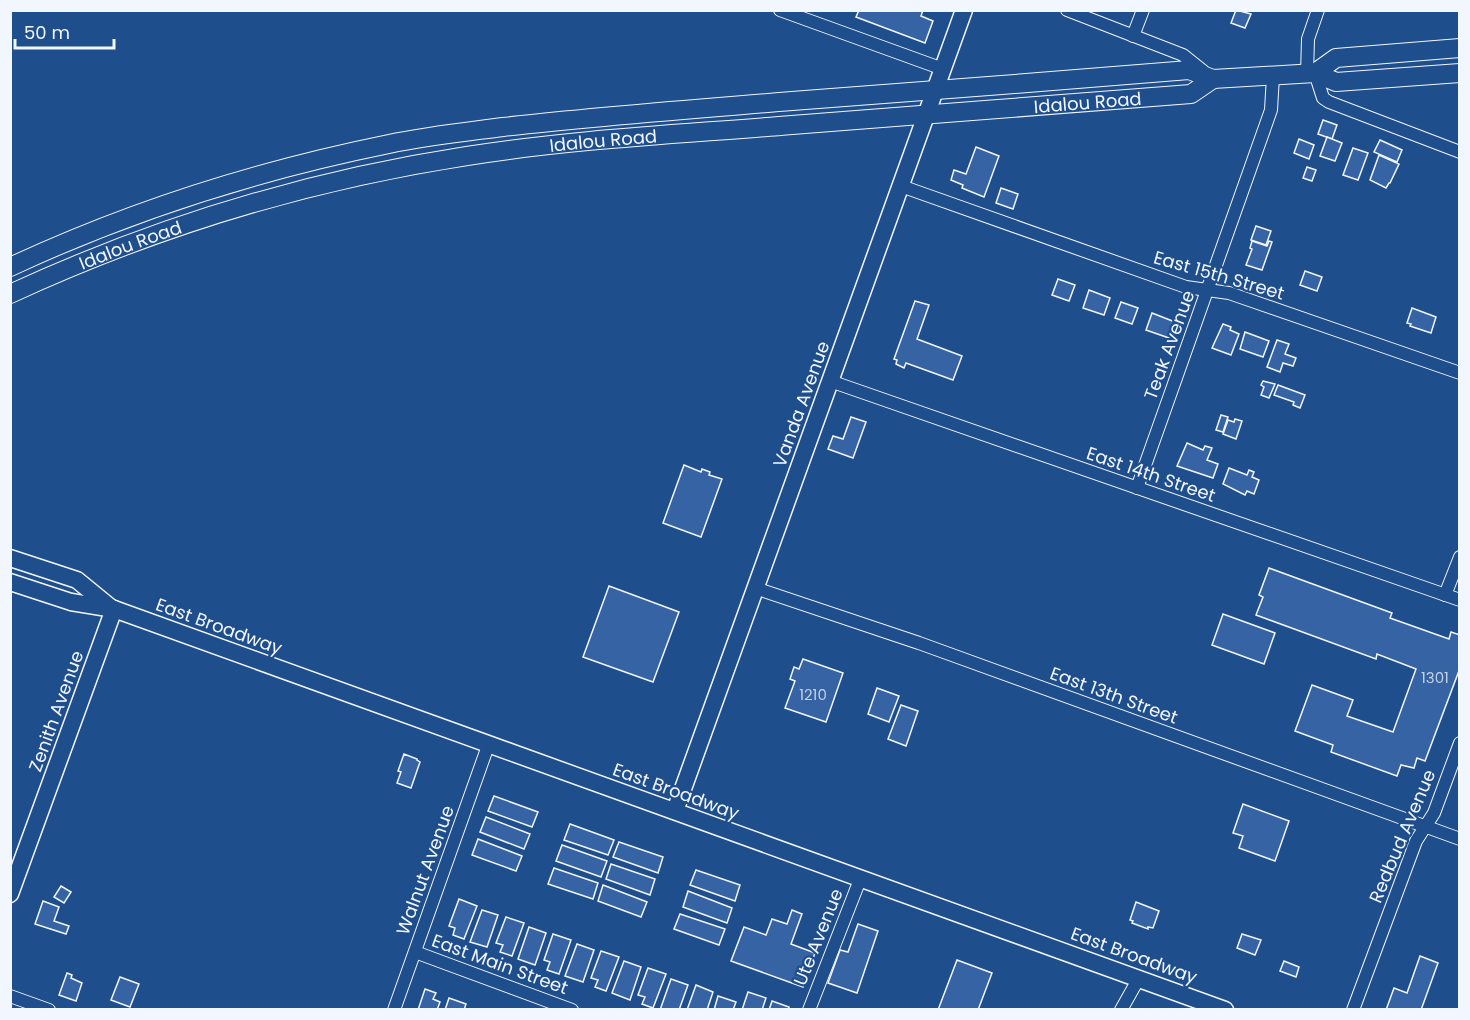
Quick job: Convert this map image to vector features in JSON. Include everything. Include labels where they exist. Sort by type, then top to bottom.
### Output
[{"type":"main road","name":"Vanda Avenue","points":[[675,811],[964,10]]},
{"type":"main road","name":"Idalou Road","points":[[1311,73],[1336,58],[1460,48]]},
{"type":"main road","name":"Idalou Road","points":[[10,267],[92,232],[160,207],[288,168],[390,144],[554,121],[1190,70],[1213,80],[1311,73],[1336,82],[1460,73]]},
{"type":"main road","name":"Idalou Road","points":[[10,294],[57,272],[182,225],[320,185],[467,156],[539,147],[1191,94],[1213,80]]},
{"type":"main road","name":"East Broadway","points":[[10,558],[77,580],[114,609]]},
{"type":"main road","name":"East Broadway","points":[[10,582],[71,602],[114,609],[1225,1010]]},
{"type":"main road","name":"Zenith Avenue","points":[[10,894],[114,609]]},
{"type":"street","points":[[780,10],[943,69]]},
{"type":"street","points":[[1067,10],[1183,55],[1213,80]]},
{"type":"street","points":[[1133,36],[1143,10]]},
{"type":"street","points":[[1318,10],[1308,39],[1311,73],[1323,98],[1460,152]]},
{"type":"street","name":"Teak Avenue","points":[[1137,488],[1272,110],[1273,76]]},
{"type":"street","name":"East 15th Street","points":[[901,186],[1186,287],[1230,293],[1460,373]]},
{"type":"street","name":"East 14th Street","points":[[830,381],[1460,600]]},
{"type":"street","points":[[1445,595],[1460,557]]},
{"type":"street","name":"East 13th Street","points":[[755,588],[919,643],[1460,839]]},
{"type":"street","name":"Walnut Avenue","points":[[394,1010],[489,743]]},
{"type":"street","name":"Redbud Avenue","points":[[1353,1010],[1416,841],[1434,813],[1460,743]]},
{"type":"street","name":"Ute Avenue","points":[[809,1010],[861,877]]},
{"type":"street","name":"East Main Street","points":[[414,952],[572,1010]]},
{"type":"street","points":[[1121,1010],[1139,978]]},
{"type":"street","points":[[10,996],[49,1010]]},
{"type":"building","points":[[859,10],[923,10],[921,16],[933,21],[925,43],[856,17]]},
{"type":"building","points":[[1236,10],[1251,14],[1245,28],[1231,23]]},
{"type":"building","points":[[1323,120],[1337,125],[1332,139],[1318,134]]},
{"type":"building","points":[[1327,137],[1342,143],[1335,161],[1320,156]]},
{"type":"building","points":[[1299,139],[1314,145],[1309,159],[1294,153]]},
{"type":"building","points":[[1380,140],[1402,150],[1397,162],[1374,152]]},
{"type":"building","points":[[976,147],[999,156],[984,197],[962,188],[963,185],[951,180],[954,170],[966,174]]},
{"type":"building","points":[[1353,148],[1368,153],[1358,180],[1343,175]]},
{"type":"building","points":[[1379,155],[1399,164],[1386,188],[1370,180]]},
{"type":"building","points":[[1307,167],[1316,170],[1312,181],[1303,178]]},
{"type":"building","points":[[1001,188],[1018,194],[1013,209],[996,203]]},
{"type":"building","points":[[1256,226],[1271,231],[1266,245],[1251,240]]},
{"type":"building","points":[[1252,241],[1267,246],[1269,241],[1272,242],[1262,270],[1246,265],[1252,249],[1250,248]]},
{"type":"building","points":[[1305,271],[1322,277],[1317,291],[1300,285]]},
{"type":"building","points":[[1058,279],[1075,285],[1069,301],[1052,295]]},
{"type":"building","points":[[1089,290],[1110,298],[1104,315],[1083,308]]},
{"type":"building","points":[[915,301],[929,305],[917,339],[962,356],[953,380],[906,363],[904,368],[896,364],[897,360],[894,359]]},
{"type":"building","points":[[1121,302],[1138,308],[1132,324],[1115,318]]},
{"type":"building","points":[[1412,308],[1436,317],[1431,333],[1407,323]]},
{"type":"building","points":[[1152,313],[1175,322],[1169,338],[1146,330]]},
{"type":"building","points":[[1223,324],[1239,334],[1231,355],[1212,348]]},
{"type":"building","points":[[1245,332],[1269,341],[1263,357],[1240,349]]},
{"type":"building","points":[[1277,340],[1289,344],[1285,354],[1296,358],[1293,366],[1283,363],[1280,372],[1267,367]]},
{"type":"building","points":[[1263,381],[1275,384],[1269,398],[1261,395],[1264,387],[1261,385]]},
{"type":"building","points":[[1278,385],[1305,395],[1300,408],[1293,405],[1294,402],[1274,395]]},
{"type":"building","points":[[1221,415],[1228,417],[1223,432],[1216,430]]},
{"type":"building","points":[[851,417],[866,422],[853,458],[828,449],[833,436],[843,439]]},
{"type":"building","points":[[1235,419],[1242,421],[1236,439],[1223,434],[1228,420],[1234,422]]},
{"type":"building","points":[[1187,443],[1203,450],[1205,446],[1212,448],[1207,460],[1218,464],[1213,478],[1177,466]]},
{"type":"building","points":[[684,465],[701,472],[702,469],[710,472],[709,475],[722,479],[701,537],[663,523]]},
{"type":"building","points":[[1229,468],[1247,475],[1249,470],[1254,472],[1252,477],[1259,480],[1254,494],[1247,491],[1245,495],[1223,484]]},
{"type":"building","points":[[1269,568],[1392,613],[1390,618],[1449,639],[1451,632],[1460,635],[1460,668],[1425,761],[1417,758],[1414,768],[1401,765],[1397,776],[1331,752],[1333,745],[1295,731],[1312,685],[1353,700],[1347,716],[1393,732],[1416,669],[1377,654],[1376,659],[1256,615],[1263,597],[1259,595]]},
{"type":"building","points":[[609,586],[679,612],[653,682],[583,657]]},
{"type":"building","points":[[1223,614],[1275,633],[1264,664],[1212,645]]},
{"type":"building","points":[[803,659],[843,673],[826,722],[785,708],[795,681],[790,679],[794,667],[799,669]]},
{"type":"building","points":[[877,688],[899,696],[889,722],[868,714]]},
{"type":"building","points":[[901,705],[918,711],[906,746],[888,739]]},
{"type":"building","points":[[404,754],[420,762],[411,788],[397,783],[401,772],[398,771]]},
{"type":"building","points":[[494,796],[538,812],[532,827],[488,811]]},
{"type":"building","points":[[1243,804],[1289,821],[1275,861],[1239,848],[1243,836],[1233,833]]},
{"type":"building","points":[[486,817],[530,834],[524,849],[480,832]]},
{"type":"building","points":[[570,824],[614,840],[608,855],[564,840]]},
{"type":"building","points":[[478,839],[522,856],[516,871],[472,855]]},
{"type":"building","points":[[619,842],[663,857],[658,873],[613,857]]},
{"type":"building","points":[[562,845],[607,861],[601,877],[556,861]]},
{"type":"building","points":[[611,864],[655,879],[650,895],[606,879]]},
{"type":"building","points":[[554,868],[598,883],[593,899],[548,884]]},
{"type":"building","points":[[696,870],[740,885],[735,901],[690,885]]},
{"type":"building","points":[[603,885],[647,902],[641,917],[598,901]]},
{"type":"building","points":[[61,886],[71,892],[64,903],[54,897]]},
{"type":"building","points":[[688,891],[732,908],[727,923],[683,907]]},
{"type":"building","points":[[459,899],[477,906],[464,939],[453,935],[455,928],[449,926]]},
{"type":"building","points":[[43,901],[59,907],[54,921],[69,926],[66,934],[35,924]]},
{"type":"building","points":[[1136,902],[1159,911],[1153,928],[1148,927],[1148,929],[1130,920]]},
{"type":"building","points":[[482,910],[498,915],[487,947],[470,942]]},
{"type":"building","points":[[792,910],[802,914],[791,944],[815,953],[803,987],[731,961],[744,927],[766,935],[772,919],[787,924]]},
{"type":"building","points":[[680,914],[725,929],[719,945],[674,929]]},
{"type":"building","points":[[506,917],[524,923],[512,956],[500,952],[503,945],[496,943]]},
{"type":"building","points":[[858,924],[878,931],[857,993],[828,983],[840,950],[848,952]]},
{"type":"building","points":[[529,927],[546,933],[535,965],[518,959]]},
{"type":"building","points":[[553,934],[571,940],[559,974],[547,970],[550,962],[544,960]]},
{"type":"building","points":[[1242,934],[1261,940],[1255,955],[1237,948]]},
{"type":"building","points":[[577,944],[594,950],[583,982],[565,976]]},
{"type":"building","points":[[601,951],[619,957],[606,991],[595,987],[598,980],[591,978]]},
{"type":"building","points":[[1420,956],[1438,963],[1421,1010],[1386,1010],[1394,988],[1407,993]]},
{"type":"building","points":[[957,960],[992,973],[978,1010],[938,1010]]},
{"type":"building","points":[[624,961],[641,967],[630,1000],[612,993]]},
{"type":"building","points":[[1284,961],[1299,967],[1296,977],[1280,971]]},
{"type":"building","points":[[648,968],[666,974],[653,1008],[642,1004],[645,997],[638,995]]},
{"type":"building","points":[[67,973],[72,975],[71,978],[82,983],[76,1001],[59,995]]},
{"type":"building","points":[[120,977],[139,984],[130,1007],[111,1000]]},
{"type":"building","points":[[671,979],[688,985],[679,1010],[660,1010]]},
{"type":"building","points":[[696,985],[713,992],[707,1010],[687,1010]]},
{"type":"building","points":[[425,989],[436,993],[433,999],[440,1002],[437,1010],[418,1010]]},
{"type":"building","points":[[748,992],[766,998],[762,1010],[742,1010]]},
{"type":"building","points":[[718,996],[736,1002],[733,1010],[714,1010]]},
{"type":"building","points":[[449,998],[466,1004],[464,1010],[445,1010]]},
{"type":"building","points":[[772,1001],[789,1007],[789,1010],[769,1010]]}]
